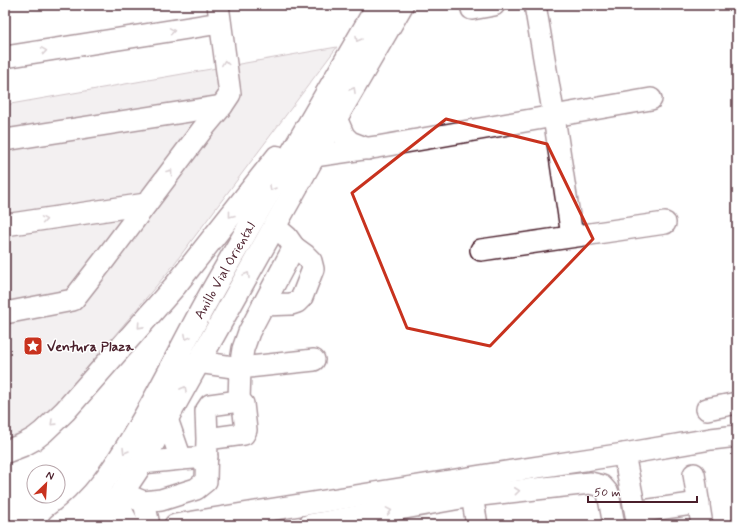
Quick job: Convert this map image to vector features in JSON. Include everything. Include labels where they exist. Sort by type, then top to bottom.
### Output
[{"type":"highway","name":"Anillo Vial Oriental","points":[[59,525],[73,514],[98,489],[116,465],[152,405],[209,297],[378,5]]},
{"type":"highway","name":"Anillo Vial Oriental","points":[[92,525],[120,495],[142,463],[274,226],[402,5]]},
{"type":"highway","points":[[5,452],[34,439],[65,411],[175,286],[288,141],[311,122]]},
{"type":"street","points":[[472,9],[494,5]]},
{"type":"street","points":[[535,5],[572,236]]},
{"type":"street","points":[[5,57],[219,14],[230,94],[73,300],[5,313]]},
{"type":"street","points":[[314,156],[368,149],[651,99]]},
{"type":"street","points":[[5,140],[222,106]]},
{"type":"street","points":[[336,118],[344,136],[350,142],[368,149]]},
{"type":"street","points":[[5,226],[146,204]]},
{"type":"street","points":[[481,250],[665,223]]},
{"type":"street","points":[[263,305],[292,304],[297,302],[302,297],[312,269],[311,261],[294,247],[287,237],[274,226]]},
{"type":"street","points":[[142,463],[181,458],[244,434],[246,430],[243,404],[239,401],[240,368],[243,349],[249,332],[294,247]]},
{"type":"street","points":[[198,362],[240,368],[314,360]]},
{"type":"street","points":[[129,525],[120,506],[120,495],[144,502],[161,500],[196,489],[206,481],[206,411],[210,405],[239,401]]},
{"type":"street","points":[[708,408],[737,403]]},
{"type":"street","points":[[167,418],[181,458]]},
{"type":"street","points":[[180,524],[737,436]]},
{"type":"street","points":[[624,454],[637,519],[699,503]]},
{"type":"street","points":[[694,474],[702,525]]},
{"type":"street","points":[[309,525],[472,496],[590,483],[602,486],[608,493],[614,525]]},
{"type":"street","points":[[472,496],[477,525]]},
{"type":"street","points":[[144,502],[149,525]]},
{"type":"highlighted area","points":[[446,119],[547,144],[593,239],[490,346],[407,328],[352,193]]},
{"type":"shaded area","points":[[337,47],[168,272],[60,400],[25,439],[5,443],[5,105]]},
{"type":"place","name":"Ventura Plaza","points":[[33,346]]}]
